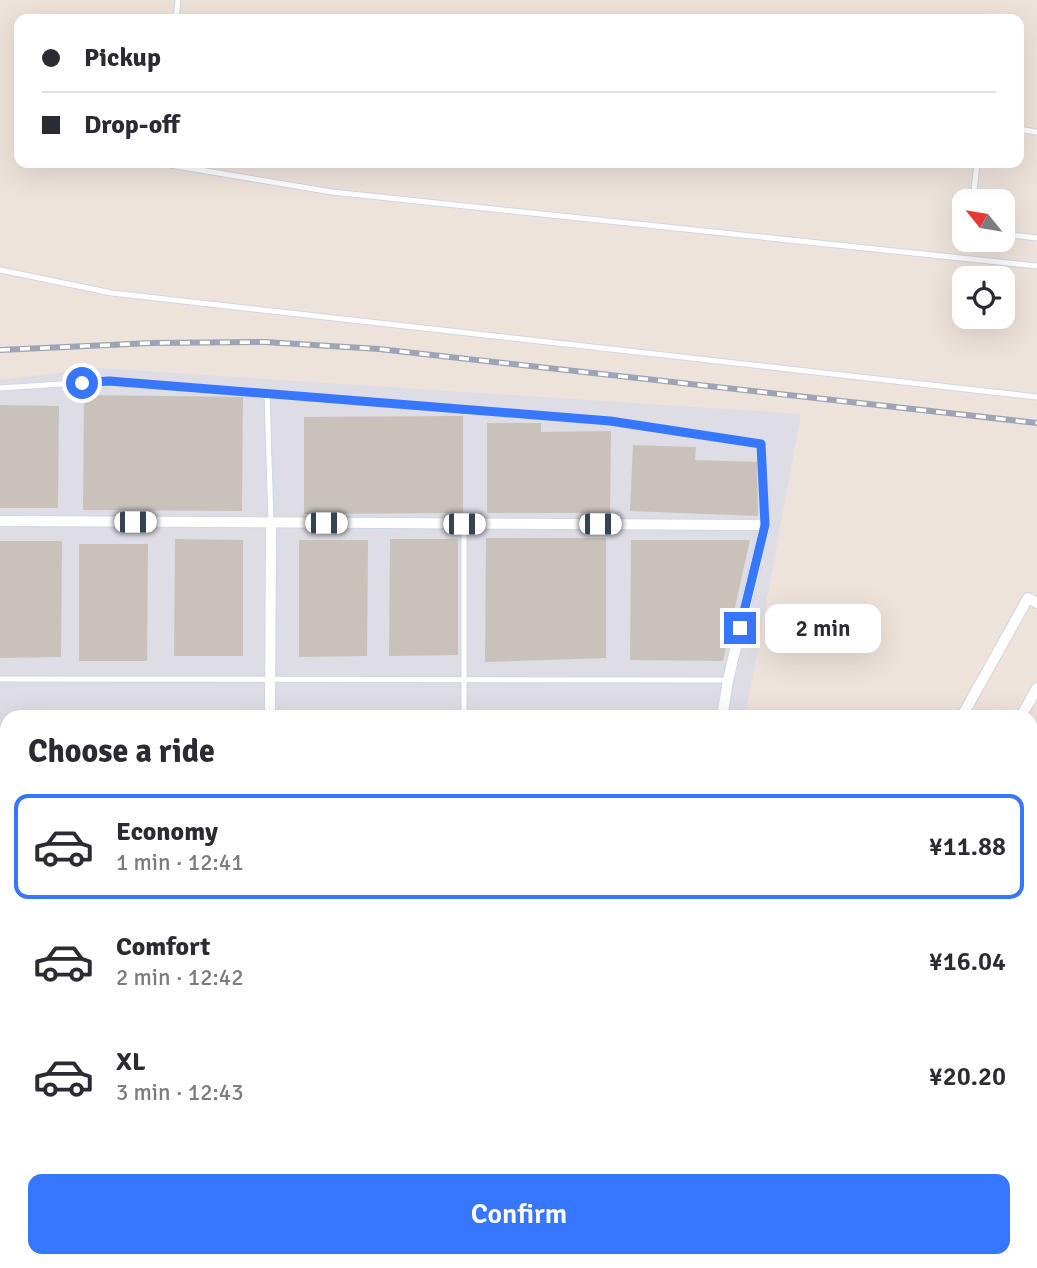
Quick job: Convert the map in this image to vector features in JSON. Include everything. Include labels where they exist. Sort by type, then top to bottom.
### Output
[{"type":"street","points":[[0,521],[765,525],[723,710]]},
{"type":"street","points":[[270,710],[271,523]]},
{"type":"street","points":[[965,710],[1028,598],[1037,603]]},
{"type":"street","points":[[1025,710],[1037,688]]},
{"type":"lane","points":[[189,168],[332,191],[1037,266]]},
{"type":"lane","points":[[974,189],[976,168]]},
{"type":"lane","points":[[1015,235],[1037,238]]},
{"type":"lane","points":[[0,270],[112,293],[1037,397]]},
{"type":"lane","points":[[0,388],[109,381],[610,421],[761,444],[765,525]]},
{"type":"lane","points":[[267,394],[271,523]]},
{"type":"lane","points":[[464,524],[464,710]]},
{"type":"lane","points":[[0,679],[728,680]]},
{"type":"shaded area","points":[[98,368],[801,414],[746,710],[0,710],[0,380]]},
{"type":"building","points":[[84,395],[243,397],[242,511],[83,510]]},
{"type":"building","points":[[0,405],[59,406],[58,508],[0,508]]},
{"type":"building","points":[[463,416],[463,513],[304,514],[304,417]]},
{"type":"building","points":[[487,423],[541,423],[541,432],[611,431],[610,513],[487,513]]},
{"type":"building","points":[[633,445],[696,447],[695,460],[757,462],[758,516],[630,511]]},
{"type":"building","points":[[486,538],[606,538],[606,658],[485,662]]},
{"type":"building","points":[[175,539],[243,540],[243,656],[174,656]]},
{"type":"building","points":[[390,539],[458,539],[458,655],[389,656]]},
{"type":"building","points":[[299,540],[368,540],[367,656],[299,657]]},
{"type":"building","points":[[631,540],[750,540],[723,661],[630,660]]},
{"type":"building","points":[[0,541],[62,541],[61,657],[0,658]]},
{"type":"building","points":[[79,544],[148,544],[147,661],[79,661]]},
{"type":"railway","points":[[0,350],[152,343],[265,342],[379,349],[1037,423]]},
{"type":"route","points":[[82,383],[109,381],[610,421],[761,444],[765,525],[740,628]]}]
